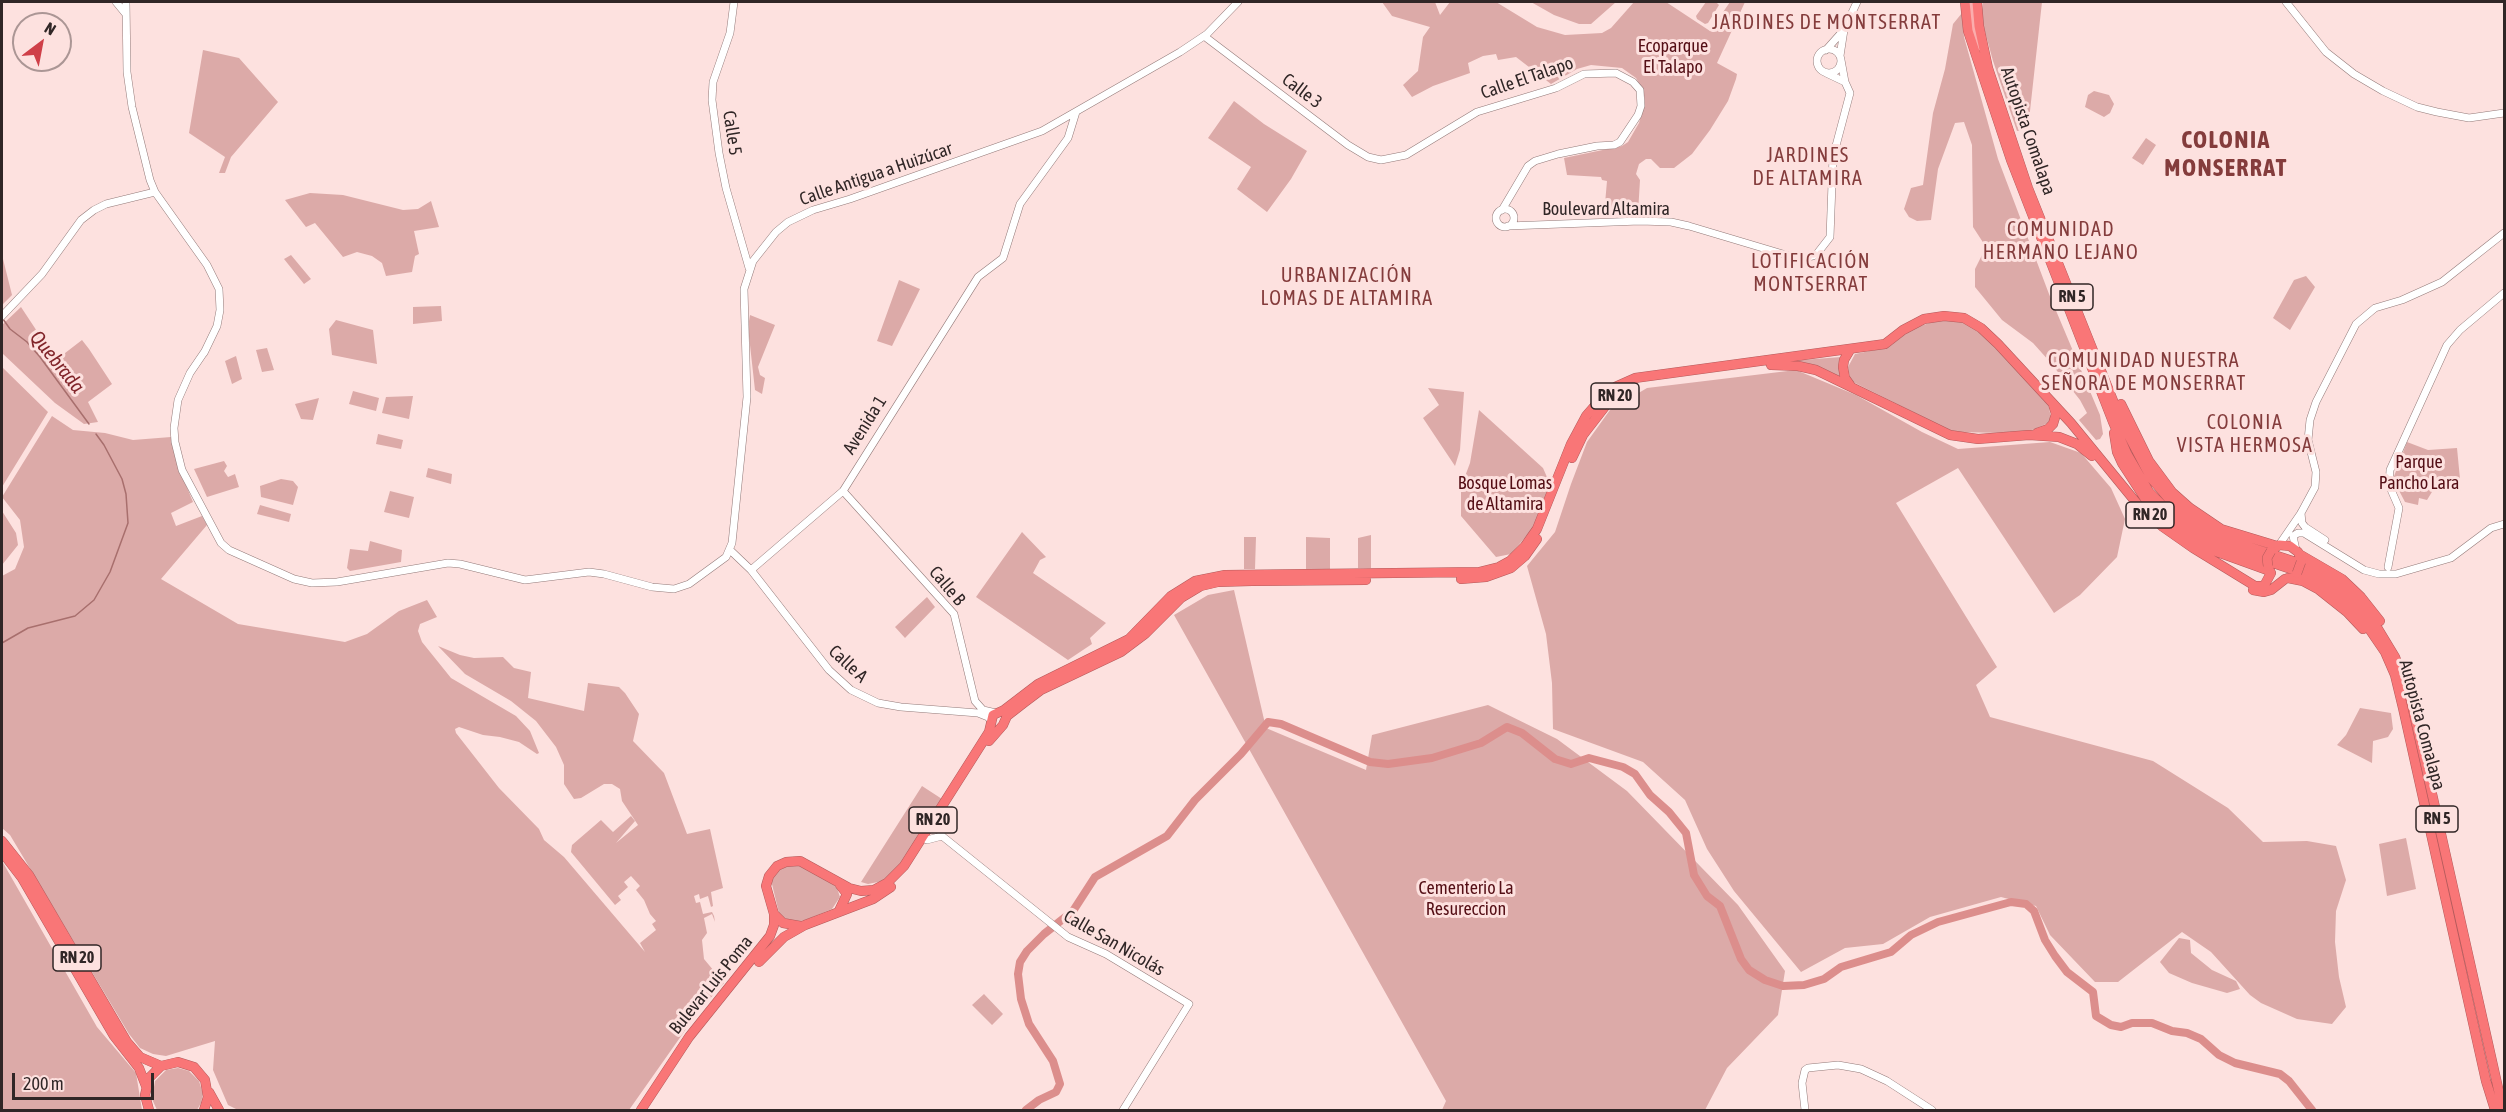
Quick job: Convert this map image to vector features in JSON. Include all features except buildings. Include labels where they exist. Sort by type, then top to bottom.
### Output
[{"type":"highway","name":"Autopista Comalapa","points":[[1965,2],[1968,31],[2011,160],[2113,422],[2127,454],[2150,492],[2181,522],[2200,535],[2225,547],[2309,575],[2330,588],[2352,608],[2385,652],[2395,675],[2403,708],[2486,1081],[2495,1110]]},
{"type":"highway","name":"Autopista Comalapa","points":[[1977,2],[1979,26],[1988,68],[2028,188],[2122,423],[2151,478],[2169,500],[2189,518],[2218,535],[2305,565],[2336,583],[2363,609],[2381,631],[2395,657],[2411,700],[2503,1110]]},
{"type":"highway","name":"RN 20","points":[[774,914],[766,883],[771,872],[779,864],[789,861],[800,861],[853,889],[865,891],[879,888],[892,879],[904,866],[1004,710],[1038,684],[1129,639],[1176,592],[1208,577],[1225,574],[1447,573],[1479,572],[1499,567],[1515,557],[1530,539],[1578,428],[1605,394],[1617,386],[1644,376],[1885,344],[1903,330],[1924,319],[1944,316],[1964,318],[1985,332],[2052,401],[2139,506],[2163,527],[2255,586],[2264,586],[2270,570]]},
{"type":"highway","points":[[1850,350],[1843,367],[1845,378],[1850,385]]},
{"type":"highway","name":"RN 20","points":[[839,911],[873,899],[890,888],[904,874],[993,735],[997,721],[1041,690],[1129,647],[1181,598],[1201,585],[1251,581],[1479,578],[1511,568],[1525,556],[1542,530],[1586,430],[1611,400],[1633,385],[1778,365],[1809,368],[1850,385],[1950,435],[1978,439],[2029,435],[2063,438],[2086,450],[2128,501],[2173,541],[2253,590],[2258,592],[2271,590],[2290,577]]},
{"type":"highway","points":[[2105,378],[2149,461],[2172,492],[2202,517],[2222,529],[2276,548],[2290,546],[2299,555],[2337,576],[2371,608],[2400,653],[2411,700]]},
{"type":"highway","points":[[2029,435],[2044,431],[2053,424],[2056,414],[2052,401]]},
{"type":"highway","points":[[2113,422],[2117,452],[2122,463],[2146,500],[2161,515],[2183,533],[2209,549],[2234,560],[2270,570],[2277,577],[2290,577],[2303,581],[2318,589],[2348,612],[2379,649],[2403,708]]},
{"type":"highway","points":[[2270,570],[2267,558],[2276,548]]},
{"type":"highway","points":[[2290,577],[2299,555]]},
{"type":"highway","name":"RN 20","points":[[2,840],[28,875],[127,1042],[140,1057],[161,1066],[175,1062],[191,1066],[201,1074],[219,1110]]},
{"type":"highway","name":"RN 20","points":[[2,852],[22,878],[114,1036],[139,1068],[146,1086],[145,1099],[149,1110]]},
{"type":"highway","points":[[834,880],[847,894],[839,911]]},
{"type":"highway","name":"Bulevar Luis Poma","points":[[647,1110],[686,1048],[777,942],[805,925],[839,911]]},
{"type":"highway","points":[[774,914],[787,925],[805,925]]},
{"type":"highway","name":"Bulevar Luis Poma","points":[[641,1110],[689,1037],[770,936],[774,925],[774,914]]},
{"type":"highway","points":[[732,993],[730,990],[733,982]]},
{"type":"highway","points":[[146,1086],[150,1075],[161,1066]]},
{"type":"highway","points":[[204,1110],[208,1090]]},
{"type":"main road","name":"RN 5","points":[[1970,2],[1970,14],[1982,73]]},
{"type":"street","points":[[116,2],[126,14]]},
{"type":"street","points":[[126,2],[127,72],[132,106],[155,192],[207,264],[219,289],[220,310],[217,326],[190,373],[176,406],[174,434],[177,456],[182,470],[226,548],[294,579],[312,583],[338,582],[448,563],[525,580],[597,572],[652,587],[674,589],[689,584],[709,572],[726,557],[730,550]]},
{"type":"street","name":"Calle 5","points":[[734,2],[730,33],[713,82],[712,100],[726,188],[749,268]]},
{"type":"street","name":"Calle Antigua a Huizúcar","points":[[730,550],[747,409],[743,304],[749,268],[760,250],[776,232],[788,222],[807,212],[1016,141],[1060,122],[1152,70],[1204,36],[1238,2]]},
{"type":"street","name":"Boulevard Altamira","points":[[1826,50],[1844,30],[1857,2]]},
{"type":"street","points":[[2286,2],[2326,52],[2354,74],[2383,91],[2417,107],[2437,112],[2469,117],[2505,113]]},
{"type":"street","name":"Boulevard Altamira","points":[[1508,226],[1671,222],[1709,231],[1793,257],[1803,259],[1816,255],[1828,243],[1831,232],[1833,157],[1850,93],[1845,82],[1841,58],[1844,30]]},
{"type":"street","name":"Calle 3","points":[[1204,36],[1348,145],[1368,157],[1386,160]]},
{"type":"street","points":[[1826,72],[1837,70],[1841,58],[1835,51],[1826,50],[1820,54],[1818,60],[1820,69],[1845,82]]},
{"type":"street","name":"Calle El Talapo","points":[[1386,160],[1406,155],[1477,112],[1556,88],[1584,74],[1616,73],[1634,82],[1640,90],[1641,106],[1638,115],[1620,142],[1614,145],[1558,154],[1535,161],[1528,166],[1502,210]]},
{"type":"street","name":"Avenida 1","points":[[751,570],[843,491],[981,273],[1003,258],[1020,204],[1068,138],[1076,111]]},
{"type":"street","points":[[1060,122],[1068,138]]},
{"type":"street","points":[[2,316],[42,274],[81,220],[106,204],[155,192]]},
{"type":"street","points":[[1512,196],[1515,217],[1512,225],[1498,224],[1495,220],[1496,212],[1502,210],[1515,217]]},
{"type":"street","name":"Boulevard Altamira","points":[[1515,217],[1533,225]]},
{"type":"street","points":[[2276,548],[2311,496],[2316,480],[2308,440],[2310,420],[2316,402],[2356,324],[2375,308],[2402,300],[2442,282],[2505,233]]},
{"type":"street","points":[[2387,568],[2399,508],[2389,485],[2390,470],[2447,345],[2460,330],[2505,293]]},
{"type":"street","name":"Calle B","points":[[843,491],[954,614],[975,701]]},
{"type":"street","points":[[2301,513],[2305,527],[2357,562],[2371,569],[2387,568],[2397,574]]},
{"type":"street","points":[[2299,555],[2293,536],[2304,533],[2361,569],[2376,574],[2397,574],[2451,558],[2492,528],[2505,524]]},
{"type":"street","name":"Calle A","points":[[730,550],[751,570],[818,657],[851,690],[866,699],[885,705],[969,712],[983,714],[997,721]]},
{"type":"street","points":[[2376,574],[2387,568]]},
{"type":"street","points":[[975,701],[997,721]]},
{"type":"street","points":[[969,712],[975,706],[975,701]]},
{"type":"street","points":[[927,840],[942,836],[938,823]]},
{"type":"street","name":"Calle San Nicolás","points":[[942,836],[1073,940],[1106,954],[1189,1004],[1123,1110]]},
{"type":"street","points":[[1805,1110],[1802,1083],[1805,1070],[1838,1065],[1861,1069],[1932,1110]]},
{"type":"green space","name":"Ecoparque El Talapo","points":[[1382,2],[1435,2],[1440,15],[1450,2],[1496,2],[1537,27],[1565,35],[1602,33],[1611,28],[1634,2],[1666,2],[1710,31],[1730,2],[1745,2],[1717,63],[1737,74],[1736,79],[1728,101],[1710,130],[1692,154],[1674,168],[1660,168],[1651,159],[1646,159],[1639,164],[1636,174],[1640,180],[1638,213],[1604,215],[1607,181],[1602,180],[1601,177],[1567,175],[1564,158],[1622,146],[1628,142],[1639,123],[1645,101],[1643,90],[1636,78],[1622,68],[1591,65],[1577,69],[1551,84],[1516,57],[1498,60],[1496,54],[1483,56],[1468,63],[1470,73],[1433,86],[1412,97],[1403,85],[1418,71],[1423,37],[1430,27],[1392,16]]},
{"type":"green space","points":[[1531,2],[1616,2],[1591,24],[1579,24],[1554,15]]},
{"type":"green space","points":[[1706,2],[1716,2],[1719,5],[1708,23],[1705,24],[1696,16]]},
{"type":"green space","points":[[1983,2],[2042,2],[2028,129],[2017,131],[1993,61],[1981,17]]},
{"type":"green space","points":[[1962,13],[1964,37],[1998,159],[2049,294],[2100,415],[2103,434],[2100,439],[2096,440],[2079,420],[2087,413],[2080,400],[2050,362],[2033,343],[2002,320],[1975,287],[1975,269],[1986,247],[1973,227],[1972,145],[1964,122],[1955,123],[1938,169],[1931,220],[1917,221],[1909,217],[1904,209],[1911,188],[1923,185],[1933,113],[1945,69],[1953,24]]},
{"type":"green space","points":[[203,50],[239,58],[278,102],[231,157],[225,173],[219,173],[225,157],[189,133]]},
{"type":"green space","points":[[2094,91],[2109,95],[2114,104],[2110,113],[2104,117],[2085,107],[2088,95]]},
{"type":"green space","points":[[1234,101],[1264,124],[1307,151],[1291,179],[1267,212],[1237,189],[1251,167],[1208,138]]},
{"type":"green space","points":[[2146,138],[2156,145],[2143,165],[2132,158]]},
{"type":"green space","points":[[310,193],[343,195],[403,210],[418,209],[431,201],[439,227],[414,231],[419,254],[415,256],[412,272],[386,276],[382,263],[372,256],[357,252],[343,257],[315,223],[306,227],[285,200]]},
{"type":"green space","points":[[2,255],[12,295],[2,305]]},
{"type":"green space","points":[[291,255],[311,279],[304,284],[284,259]]},
{"type":"green space","points":[[2306,276],[2315,287],[2290,330],[2273,318],[2294,280]]},
{"type":"green space","points":[[899,280],[920,289],[892,346],[877,341]]},
{"type":"green space","points":[[441,306],[442,321],[413,324],[413,307]]},
{"type":"green space","points":[[21,307],[56,360],[82,340],[89,349],[112,384],[88,402],[98,422],[84,424],[55,403],[2,353],[2,325]]},
{"type":"green space","points":[[750,315],[775,325],[758,367],[760,375],[765,378],[762,394],[755,390],[748,327]]},
{"type":"green space","points":[[336,320],[373,330],[377,364],[332,355],[329,329]]},
{"type":"green space","points":[[1935,321],[1958,321],[1969,324],[1985,337],[2048,403],[2051,418],[2048,423],[2030,431],[1953,432],[1853,382],[1850,378],[1848,367],[1855,354],[1889,347],[1912,329]]},
{"type":"green space","points":[[267,348],[274,370],[262,372],[256,350]]},
{"type":"green space","points":[[236,356],[242,379],[232,384],[225,361]]},
{"type":"green space","points":[[1841,357],[1841,377],[1789,361]]},
{"type":"green space","points":[[2,367],[48,412],[2,487]]},
{"type":"green space","points":[[1796,370],[1856,395],[1922,432],[1958,449],[2050,442],[2081,453],[2111,488],[2125,519],[2117,557],[2080,595],[2054,613],[1958,468],[1896,503],[1997,667],[1976,685],[1990,717],[2153,761],[2228,808],[2263,842],[2307,841],[2336,846],[2346,880],[2336,911],[2335,942],[2339,977],[2346,1007],[2332,1024],[2297,1019],[2261,1003],[2250,995],[2211,952],[2182,932],[2118,982],[2095,982],[2050,935],[2036,906],[2001,897],[1930,917],[1883,944],[1845,948],[1801,972],[1734,891],[1707,849],[1685,800],[1643,762],[1553,729],[1552,683],[1546,634],[1527,566],[1555,532],[1587,442],[1610,410],[1647,388]]},
{"type":"green space","points":[[1428,388],[1464,392],[1460,450],[1455,466],[1423,418],[1439,405]]},
{"type":"green space","points":[[353,391],[379,398],[376,411],[349,404]]},
{"type":"green space","points":[[413,396],[409,419],[382,413],[386,397]]},
{"type":"green space","points":[[319,398],[313,420],[301,419],[295,404]]},
{"type":"green space","name":"Bosque Lomas de Altamira","points":[[1479,410],[1543,468],[1550,484],[1545,507],[1538,522],[1511,554],[1496,557],[1461,516],[1461,487],[1470,463]]},
{"type":"green space","points":[[52,416],[73,430],[105,433],[133,440],[171,437],[179,468],[193,502],[171,513],[176,526],[202,516],[207,525],[161,579],[238,624],[345,642],[367,634],[399,611],[427,600],[437,617],[420,624],[418,631],[422,642],[451,678],[516,716],[530,731],[539,753],[537,754],[519,742],[483,735],[459,727],[455,729],[456,733],[499,788],[539,829],[544,840],[564,857],[645,952],[640,943],[656,930],[652,924],[656,921],[636,890],[640,886],[631,876],[624,882],[628,887],[618,896],[621,900],[615,905],[571,852],[572,845],[601,820],[613,832],[631,816],[635,821],[616,843],[638,825],[622,801],[620,789],[612,784],[604,784],[581,798],[574,799],[564,784],[564,765],[556,747],[536,721],[511,701],[465,674],[438,646],[474,658],[503,657],[514,668],[531,672],[528,698],[584,711],[588,683],[619,687],[625,693],[639,714],[633,741],[664,773],[687,834],[710,829],[723,888],[711,892],[713,906],[711,907],[708,896],[700,899],[699,894],[694,896],[696,903],[700,902],[703,914],[712,912],[714,916],[715,922],[712,914],[704,918],[707,933],[702,940],[704,959],[724,983],[698,1012],[629,1110],[238,1110],[228,1105],[213,1070],[215,1041],[166,1056],[153,1054],[140,1048],[129,1034],[10,835],[2,828],[2,576],[15,569],[24,547],[20,520],[2,497]]},
{"type":"green space","points":[[378,434],[403,440],[401,449],[376,444]]},
{"type":"green space","name":"Parque Pancho Lara","points":[[2407,442],[2428,450],[2457,448],[2460,479],[2458,483],[2435,487],[2427,500],[2419,498],[2418,505],[2405,502],[2393,479]]},
{"type":"green space","points":[[224,461],[227,466],[224,471],[228,477],[235,474],[239,487],[207,497],[194,469]]},
{"type":"green space","points":[[428,468],[452,474],[451,484],[426,477]]},
{"type":"green space","points":[[281,479],[293,481],[298,487],[293,505],[261,497],[260,486]]},
{"type":"green space","points":[[390,491],[414,497],[409,518],[384,512]]},
{"type":"green space","points":[[260,505],[291,514],[289,522],[257,514]]},
{"type":"green space","points":[[2,511],[16,533],[18,545],[2,565]]},
{"type":"green space","points":[[1022,532],[1046,557],[1040,560],[1033,573],[1106,623],[1090,638],[1092,644],[1068,660],[976,597]]},
{"type":"green space","points":[[1371,535],[1371,568],[1358,568],[1358,538]]},
{"type":"green space","points":[[1244,537],[1256,537],[1255,569],[1244,569]]},
{"type":"green space","points":[[1306,537],[1330,538],[1330,569],[1306,569]]},
{"type":"green space","points":[[370,541],[402,550],[401,562],[350,571],[347,568],[350,549],[368,551]]},
{"type":"green space","name":"Cementerio La Resureccion","points":[[1234,590],[1266,728],[1366,770],[1372,735],[1488,705],[1557,739],[1627,791],[1738,905],[1785,971],[1778,1015],[1727,1068],[1705,1110],[1442,1110],[1446,1101],[1174,615],[1208,595]]},
{"type":"green space","points":[[927,597],[935,607],[905,638],[895,627]]},
{"type":"green space","points":[[2360,708],[2391,713],[2393,729],[2388,737],[2373,741],[2372,763],[2337,745],[2346,735]]},
{"type":"green space","points":[[922,786],[942,799],[901,864],[883,881],[868,884],[861,882]]},
{"type":"green space","points":[[2406,838],[2416,889],[2387,896],[2379,844]]},
{"type":"green space","points":[[2,861],[97,1027],[136,1073],[142,1110],[2,1110]]},
{"type":"green space","points":[[801,865],[829,881],[837,888],[840,897],[832,909],[798,923],[787,922],[779,913],[771,880],[782,866]]},
{"type":"green space","points":[[2179,938],[2190,940],[2191,953],[2212,970],[2236,981],[2240,989],[2227,993],[2192,983],[2169,973],[2160,962]]},
{"type":"green space","points":[[984,994],[1003,1014],[992,1025],[972,1005]]},
{"type":"green space","points":[[178,1068],[189,1071],[199,1081],[203,1094],[201,1103],[197,1110],[157,1110],[152,1099],[155,1081],[166,1070]]},
{"type":"waterway","name":"Quebrada","points":[[3,319],[10,329],[27,342],[40,357],[89,424]]},
{"type":"waterway","name":"Quebrada","points":[[2,643],[28,628],[75,616],[94,600],[110,572],[128,523],[126,494],[122,479],[96,434]]},
{"type":"waterway","points":[[1026,1110],[1039,1100],[1056,1092],[1060,1084],[1053,1061],[1029,1024],[1021,999],[1018,974],[1020,962],[1027,951],[1044,934],[1073,911],[1095,877],[1167,836],[1195,800],[1241,754],[1268,722],[1281,724],[1370,762],[1388,764],[1432,758],[1481,743],[1507,727],[1522,733],[1555,759],[1571,764],[1589,758],[1623,767],[1635,774],[1650,795],[1669,812],[1686,833],[1694,875],[1707,896],[1720,906],[1741,959],[1749,970],[1765,980],[1783,986],[1804,985],[1824,979],[1841,967],[1891,952],[1911,935],[1938,922],[2011,902],[2026,904],[2034,911],[2045,940],[2067,972],[2093,992],[2096,1016],[2111,1025],[2121,1027],[2132,1023],[2152,1023],[2201,1039],[2219,1055],[2235,1063],[2280,1074],[2289,1081],[2312,1110]]},
{"type":"district","name":"JARDINES DE MONTSERRAT","points":[[1827,23]]},
{"type":"district","name":"COLONIA MONSERRAT","points":[[2226,154]]},
{"type":"district","name":"JARDINES DE ALTAMIRA","points":[[1808,168]]},
{"type":"district","name":"COMUNIDAD HERMANO LEJANO","points":[[2061,242]]},
{"type":"district","name":"LOTIFICACIÓN MONTSERRAT","points":[[1811,274]]},
{"type":"district","name":"URBANIZACIÓN LOMAS DE ALTAMIRA","points":[[1347,288]]},
{"type":"district","name":"COMUNIDAD NUESTRA SEÑORA DE MONSERRAT","points":[[2144,372]]},
{"type":"district","name":"COLONIA VISTA HERMOSA","points":[[2245,434]]}]
